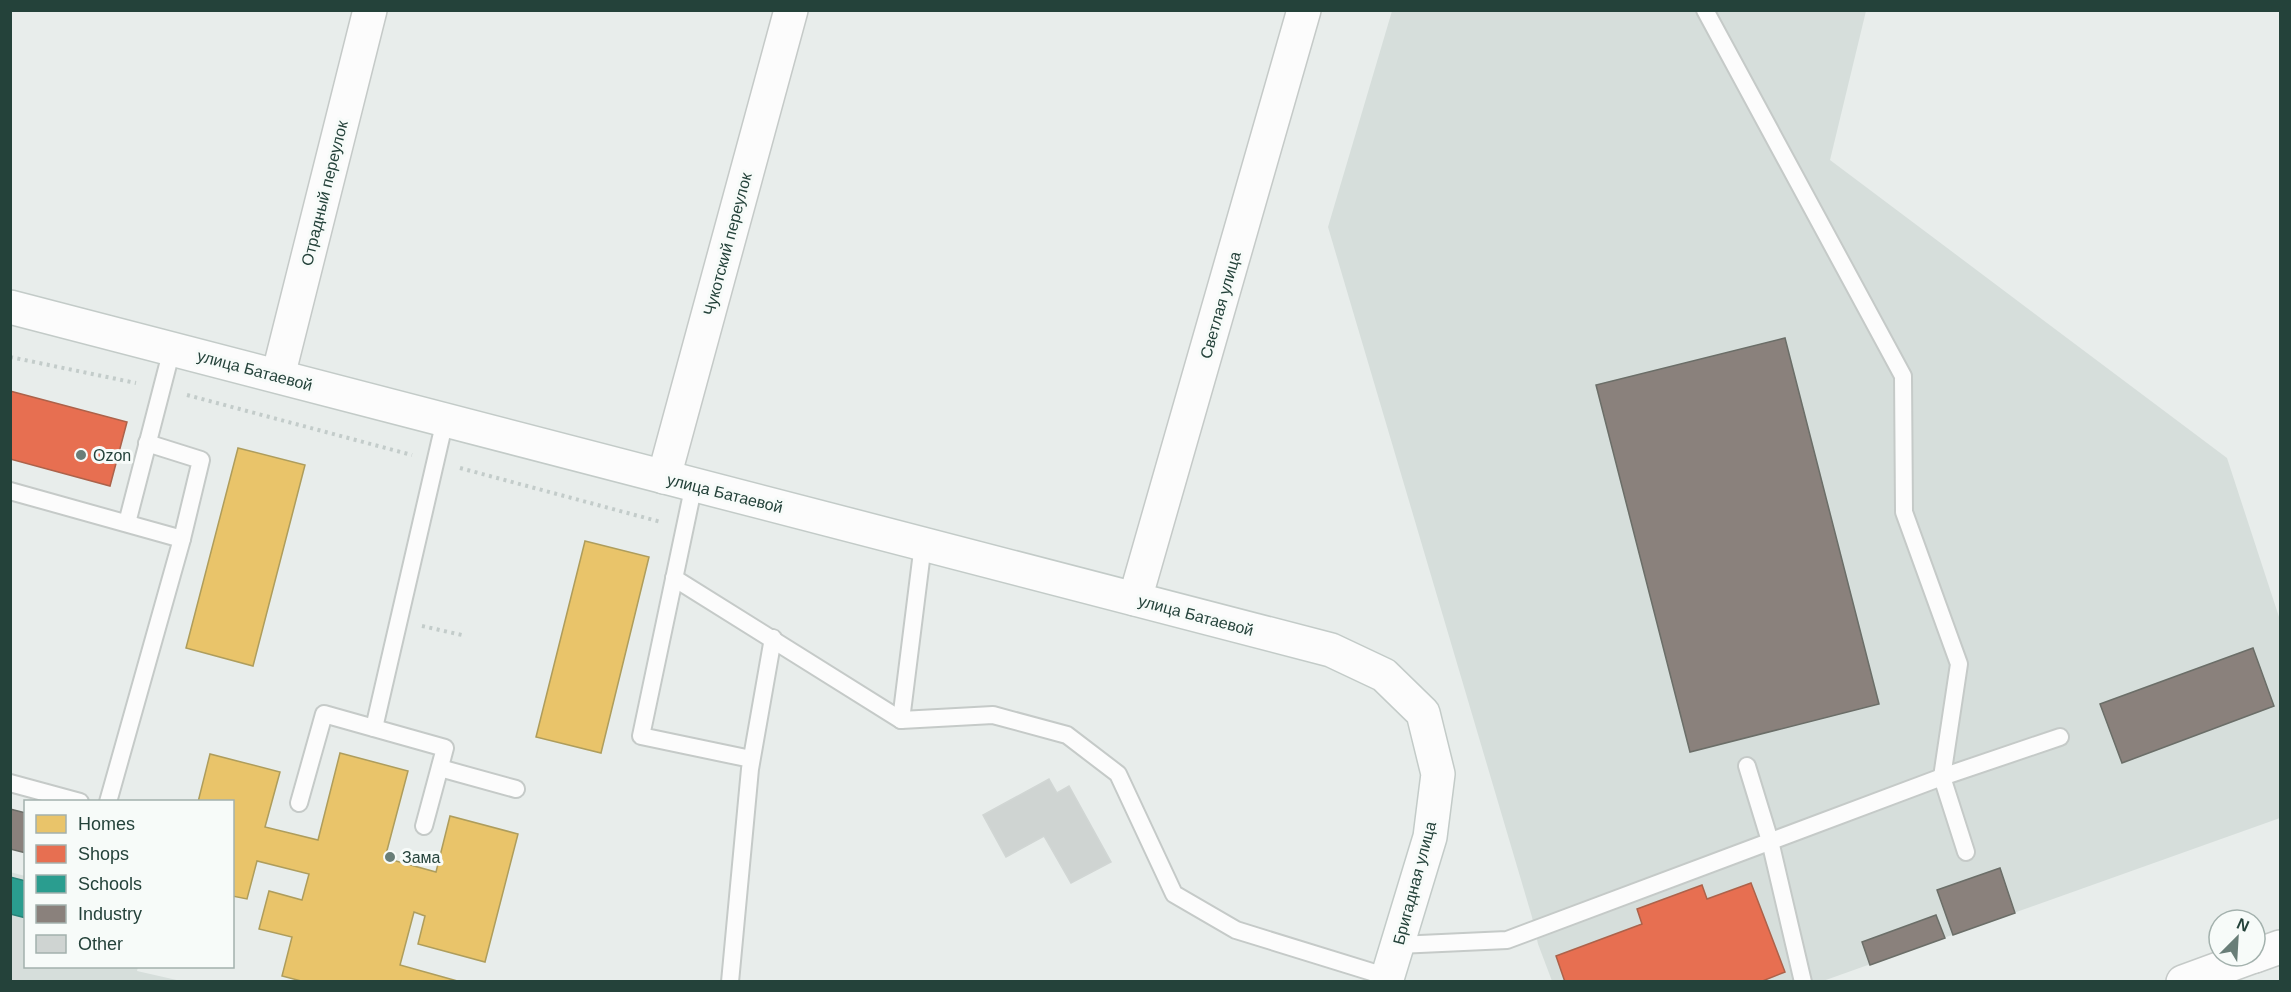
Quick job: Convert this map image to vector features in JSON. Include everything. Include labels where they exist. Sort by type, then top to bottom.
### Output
[{"type":"main road","name":"Отрадный переулок","points":[[278,376],[369,10]]},
{"type":"main road","name":"Чукотский переулок","points":[[679,481],[791,10]]},
{"type":"main road","name":"Светлая улица","points":[[1136,599],[1304,10]]},
{"type":"main road","name":"улица Батаевой","points":[[10,307],[1331,650],[1384,675],[1422,713]]},
{"type":"main road","name":"Бригадная улица","points":[[1387,979],[1430,837],[1438,774],[1422,713]]},
{"type":"main road","points":[[2183,981],[2220,968]]},
{"type":"lane","points":[[1705,10],[1903,376],[1904,512],[1959,664],[1942,777],[1966,852]]},
{"type":"lane","points":[[127,524],[172,349]]},
{"type":"lane","points":[[374,728],[445,420]]},
{"type":"lane","points":[[108,800],[182,539],[201,459],[147,443]]},
{"type":"lane","points":[[679,481],[685,528],[641,736],[751,759]]},
{"type":"lane","points":[[10,491],[182,539]]},
{"type":"lane","points":[[902,720],[923,544]]},
{"type":"lane","points":[[674,578],[902,720],[993,715],[1067,735],[1118,774],[1174,894],[1236,930],[1387,979]]},
{"type":"lane","points":[[730,981],[751,759],[773,638]]},
{"type":"lane","points":[[299,803],[324,714],[445,748],[424,825]]},
{"type":"lane","points":[[1398,945],[1507,940],[1942,777],[2060,737]]},
{"type":"lane","points":[[1747,766],[1770,841],[1803,981]]},
{"type":"lane","points":[[440,768],[516,789]]},
{"type":"lane","points":[[10,783],[76,800]]},
{"type":"path","points":[[10,357],[162,388],[685,528]]},
{"type":"path","points":[[398,620],[462,635]]},
{"type":"shaded area","points":[[1392,11],[1866,11],[1830,160],[2227,458],[2280,620],[2280,818],[1823,981],[1552,981],[1538,944],[1532,917],[1328,227]]},
{"type":"shaded area","points":[[10,872],[24,876],[24,968],[138,968],[137,971],[181,981],[11,981]]},
{"type":"building: Homes","points":[[238,448],[305,465],[253,666],[186,648]]},
{"type":"building: Homes","points":[[585,541],[649,557],[601,753],[536,737]]},
{"type":"building: Homes","points":[[340,753],[408,771],[385,858],[436,872],[450,816],[518,834],[485,962],[418,944],[425,916],[414,912],[400,965],[461,982],[305,982],[282,976],[292,937],[259,929],[269,891],[302,900],[309,874],[257,861],[247,899],[234,896],[234,800],[198,800],[210,754],[280,772],[265,827],[318,840]]},
{"type":"building: Shops","points":[[10,391],[127,422],[110,486],[10,459]]},
{"type":"building: Shops","points":[[1751,883],[1785,972],[1760,982],[1565,982],[1556,956],[1642,924],[1637,909],[1702,885],[1707,899]]},
{"type":"building: Schools","points":[[10,877],[24,880],[24,918],[10,914]]},
{"type":"building: Industry","points":[[1785,338],[1879,704],[1690,752],[1596,385]]},
{"type":"building: Industry","points":[[2253,648],[2274,706],[2122,763],[2100,704]]},
{"type":"building: Industry","points":[[10,809],[24,812],[24,852],[10,849]]},
{"type":"building: Industry","points":[[2000,868],[2015,913],[1953,935],[1937,890]]},
{"type":"building: Industry","points":[[1936,915],[1945,938],[1870,965],[1862,942]]},
{"type":"building: Other","points":[[1049,779],[1057,793],[1069,786],[1111,862],[1071,883],[1044,836],[1006,857],[983,815]]},
{"type":"place","name":"Ozon","points":[[81,455]]},
{"type":"place","name":"Зама","points":[[390,857]]}]
